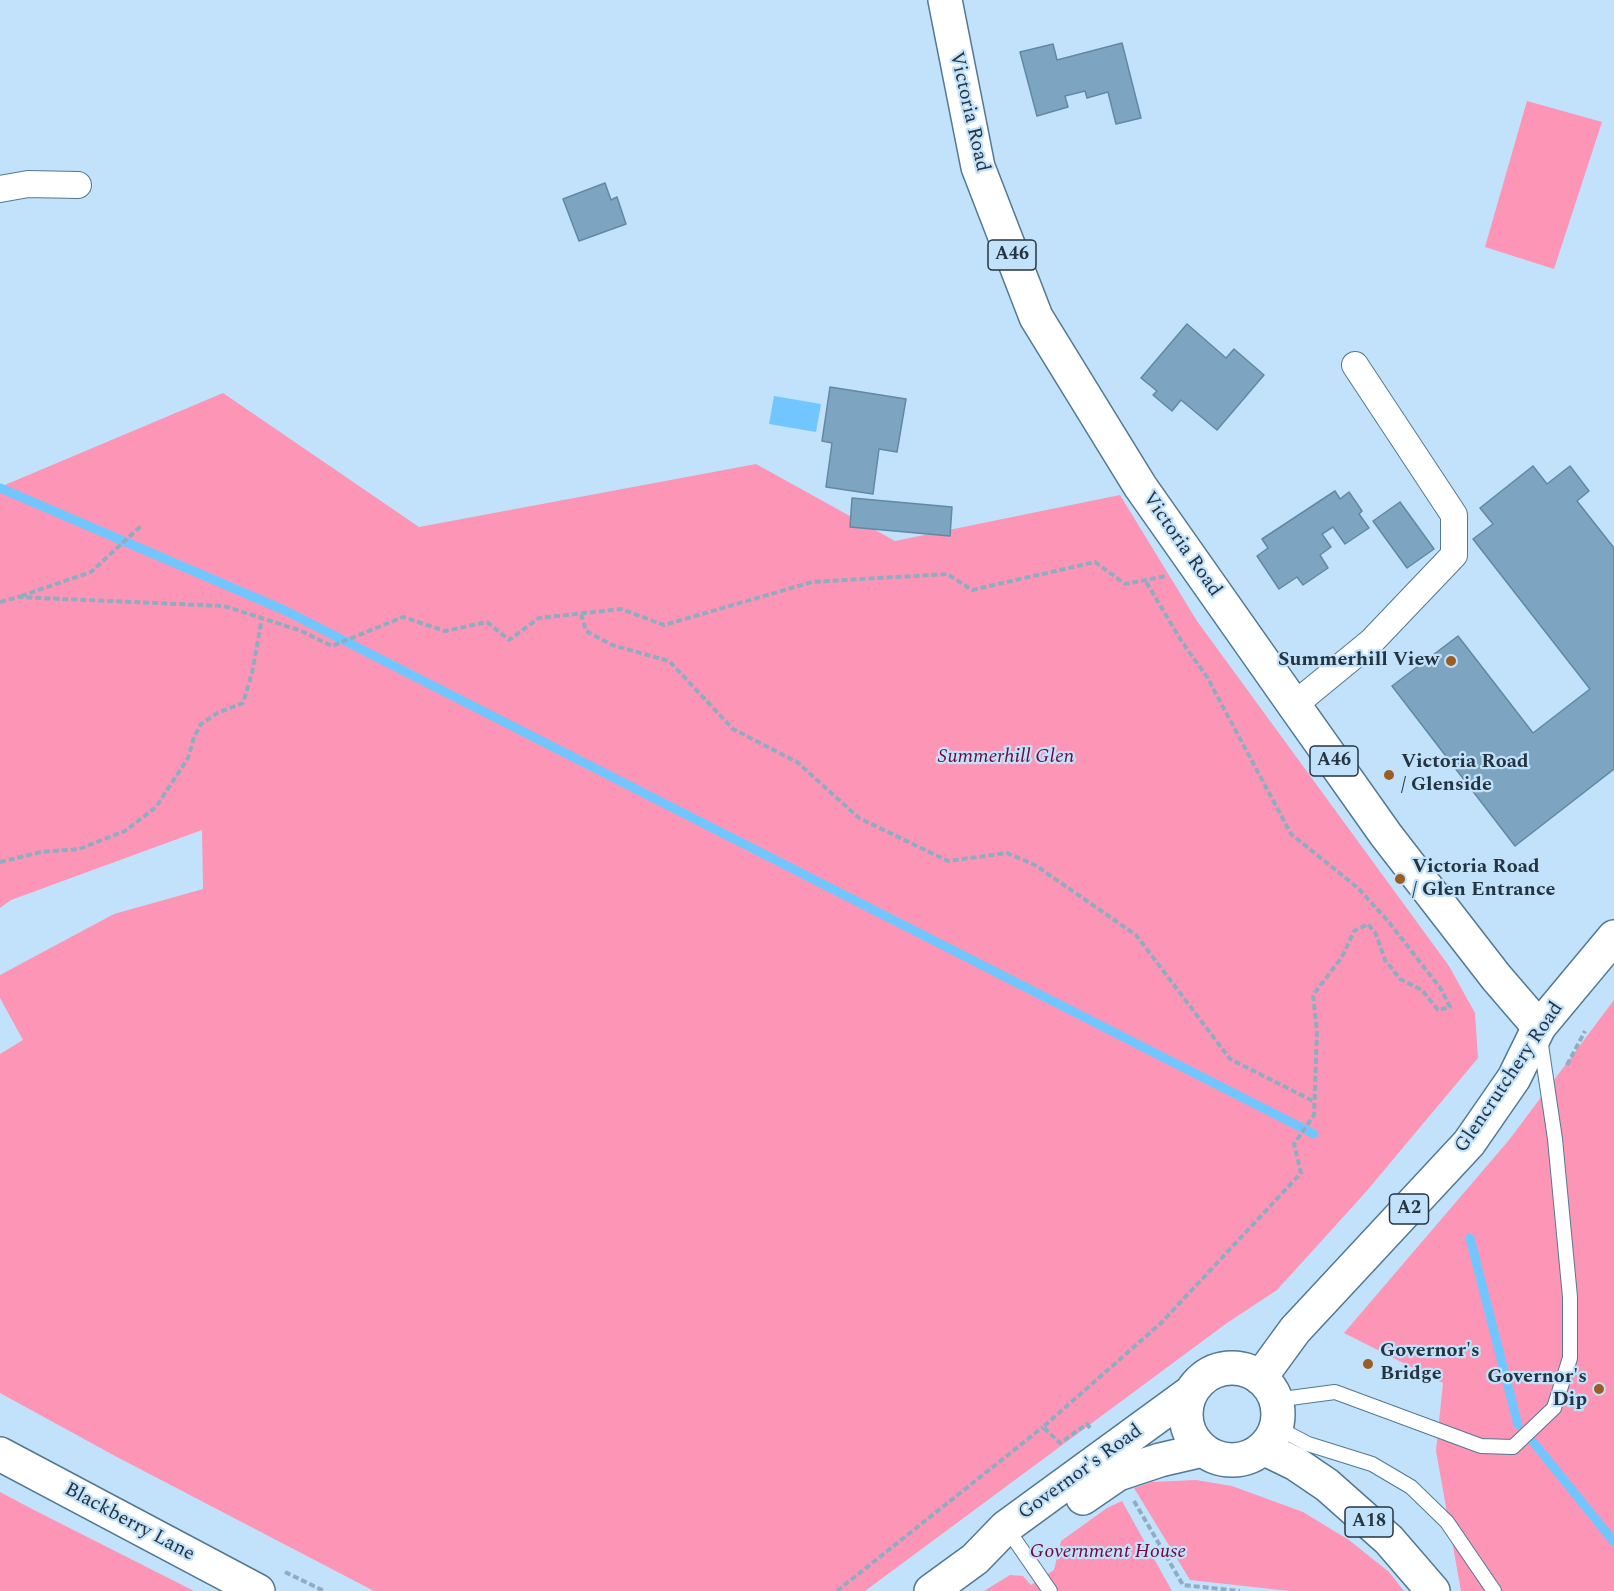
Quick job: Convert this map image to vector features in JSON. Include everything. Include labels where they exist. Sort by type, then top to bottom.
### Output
[{"type":"main road","name":"Victoria Road","points":[[945,0],[978,167],[1036,317],[1140,486],[1386,835],[1496,977],[1539,1027]]},
{"type":"main road","name":"Glencrutchery Road","points":[[1269,1413],[1295,1330],[1469,1143],[1514,1078],[1539,1027],[1614,937]]},
{"type":"main road","points":[[1230,1368],[1246,1370],[1269,1413],[1239,1459],[1214,1456],[1203,1450],[1194,1440],[1187,1423],[1186,1404],[1191,1392],[1201,1379],[1215,1371],[1230,1368]]},
{"type":"main road","name":"Governor's Road","points":[[1011,1535],[1191,1392]]},
{"type":"main road","name":"A18","points":[[1269,1413],[1296,1464],[1327,1485],[1389,1540],[1433,1591]]},
{"type":"main road","name":"Governor's Road","points":[[931,1591],[1011,1535],[1118,1474],[1160,1460],[1203,1450]]},
{"type":"main road","name":"Blackberry Lane","points":[[0,1454],[258,1591]]},
{"type":"street","points":[[0,189],[28,184],[78,185]]},
{"type":"street","points":[[1294,705],[1372,641],[1454,555],[1454,515],[1355,365]]},
{"type":"lane","points":[[1269,1413],[1335,1392],[1481,1446],[1513,1447],[1554,1408],[1569,1358],[1570,1297],[1556,1139],[1539,1027]]},
{"type":"lane","points":[[1269,1413],[1308,1444],[1372,1464],[1411,1486],[1447,1522],[1494,1591]]},
{"type":"lane","points":[[1011,1535],[1050,1591]]},
{"type":"path","points":[[0,602],[91,572],[142,525]]},
{"type":"path","points":[[18,597],[224,606],[299,630],[332,646],[403,617],[445,630],[487,622],[509,640],[539,618],[621,609],[664,625],[812,582],[947,574],[972,590],[1095,562],[1125,584],[1174,575]]},
{"type":"path","points":[[837,1591],[1043,1427],[1161,1323],[1300,1173],[1294,1144],[1314,1115],[1315,1102],[1317,1031],[1312,995],[1342,957],[1354,931],[1368,924],[1376,934],[1385,960],[1400,979],[1422,990],[1438,1010],[1450,1007],[1434,980],[1358,888],[1291,834],[1207,677],[1182,642],[1145,580]]},
{"type":"path","points":[[582,614],[586,631],[612,645],[669,661],[733,729],[797,762],[859,818],[948,861],[1007,853],[1035,865],[1136,935],[1230,1059],[1315,1102]]},
{"type":"path","points":[[0,862],[41,852],[79,849],[125,831],[156,807],[188,758],[194,737],[201,724],[217,713],[243,703],[252,673],[262,618]]},
{"type":"path","points":[[1043,1427],[1060,1443],[1087,1424],[1092,1432]]},
{"type":"path","points":[[1132,1497],[1183,1585],[1240,1591]]},
{"type":"green space","points":[[1527,101],[1602,122],[1554,269],[1485,247]]},
{"type":"green space","name":"Summerhill Glen","points":[[223,393],[419,527],[756,464],[895,541],[1120,495],[1197,621],[1449,966],[1475,1013],[1478,1058],[1365,1193],[1277,1290],[1227,1323],[865,1591],[374,1591],[115,1456],[0,1393],[0,1054],[23,1040],[0,998],[0,975],[114,914],[203,889],[202,830],[11,900],[0,908],[0,487]]},
{"type":"green space","points":[[1614,1000],[1614,1591],[1461,1591],[1436,1451],[1443,1383],[1344,1333],[1509,1140]]},
{"type":"green space","points":[[1196,1480],[1232,1486],[1303,1512],[1349,1540],[1389,1572],[1404,1591],[1289,1591],[1190,1580],[1134,1488],[1152,1482]]},
{"type":"green space","points":[[0,1492],[34,1510],[194,1591],[0,1591]]},
{"type":"green space","name":"Government House","points":[[1122,1501],[1172,1591],[984,1591],[1010,1575],[1023,1576],[1031,1585],[1054,1570],[1061,1541],[1107,1508]]},
{"type":"water","points":[[774,396],[821,404],[816,432],[769,424]]},
{"type":"building","points":[[1122,43],[1141,118],[1116,124],[1108,92],[1087,98],[1085,91],[1065,96],[1068,107],[1037,116],[1020,52],[1053,44],[1057,60]]},
{"type":"building","points":[[605,183],[611,200],[617,197],[626,224],[579,241],[563,199]]},
{"type":"building","points":[[1187,324],[1226,358],[1234,349],[1264,375],[1217,430],[1181,400],[1172,411],[1153,395],[1157,391],[1141,378]]},
{"type":"building","points":[[830,387],[906,399],[897,452],[879,449],[873,494],[826,487],[832,443],[822,441]]},
{"type":"building","name":"Summerhill View","points":[[1533,466],[1547,484],[1570,466],[1589,491],[1577,501],[1614,548],[1614,769],[1515,846],[1392,686],[1458,636],[1533,733],[1590,689],[1473,539],[1493,524],[1480,508]]},
{"type":"building","points":[[1335,491],[1340,499],[1349,492],[1362,511],[1359,514],[1369,528],[1345,544],[1333,527],[1322,534],[1331,547],[1320,555],[1328,568],[1303,585],[1297,577],[1279,589],[1257,556],[1268,548],[1262,539]]},
{"type":"building","points":[[852,498],[952,507],[950,536],[850,527]]},
{"type":"building","points":[[1400,502],[1434,549],[1407,568],[1373,521]]},
{"type":"waterway","points":[[0,488],[284,610],[1314,1134]]},
{"type":"waterway","points":[[1470,1238],[1518,1425]]},
{"type":"waterway","points":[[1534,1443],[1614,1542]]},
{"type":"place","name":"Summerhill View","points":[[1451,661]]},
{"type":"place","name":"Victoria Road / Glenside","points":[[1389,775]]},
{"type":"place","name":"Victoria Road / Glen Entrance","points":[[1400,879]]},
{"type":"place","name":"Governor's Bridge","points":[[1368,1364]]},
{"type":"place","name":"Governor's Dip","points":[[1599,1389]]}]
